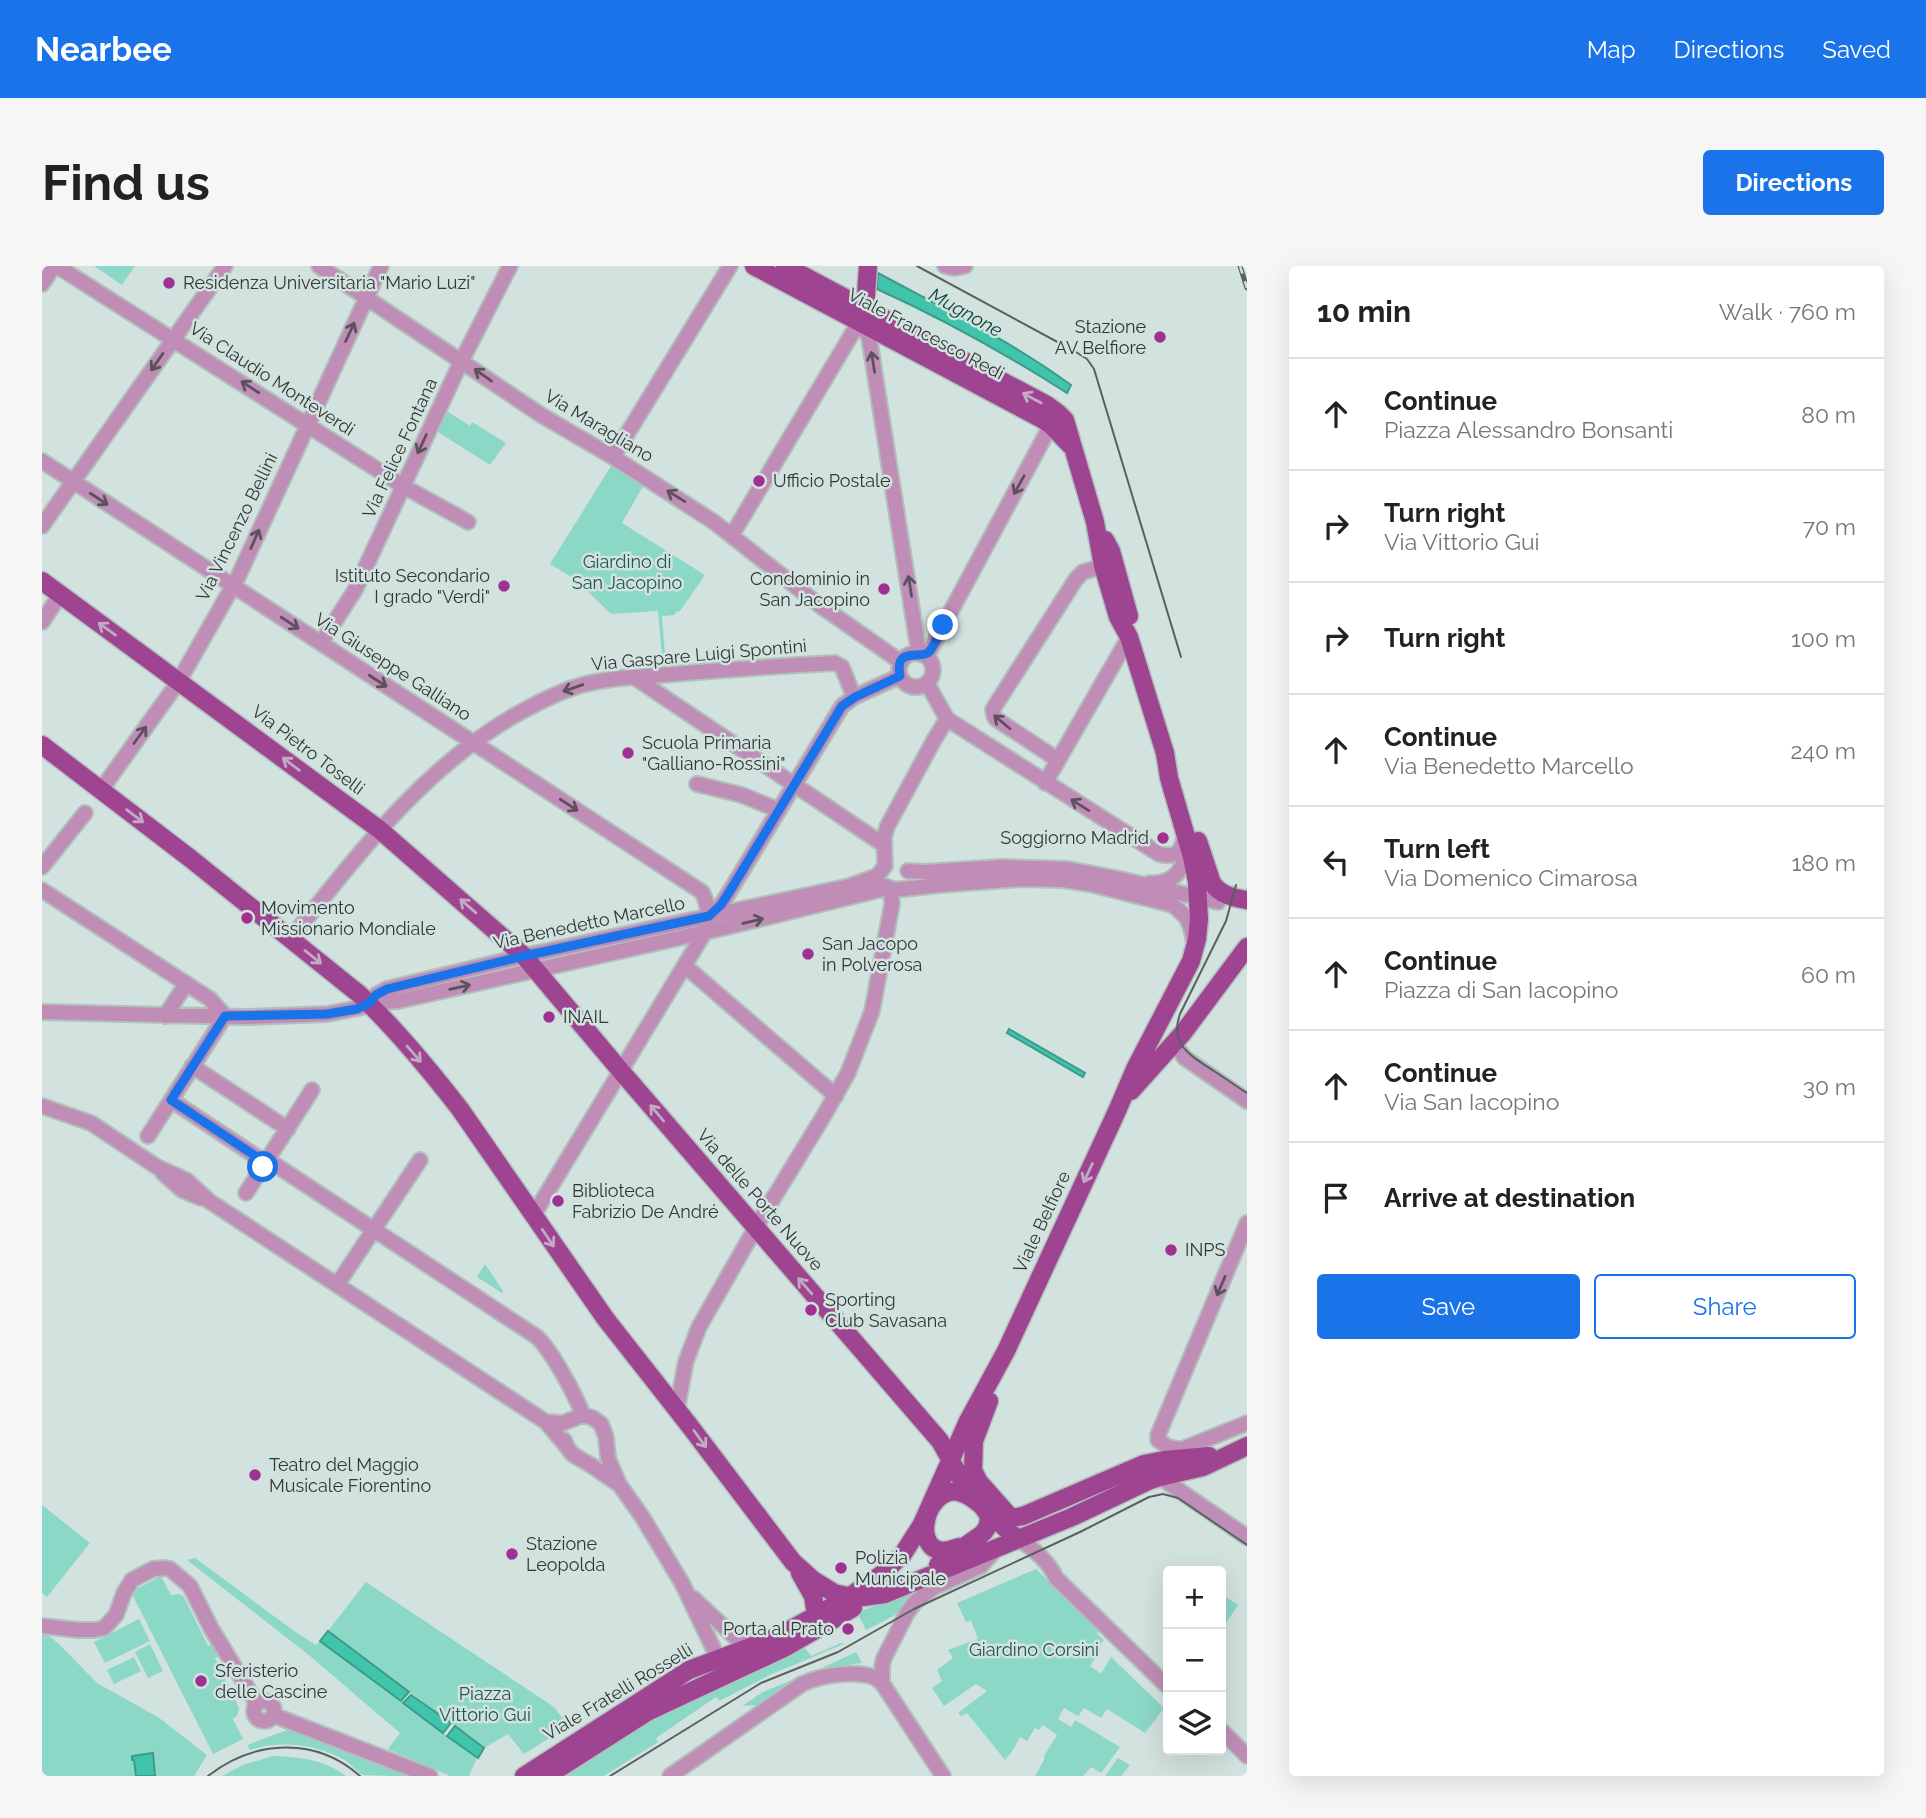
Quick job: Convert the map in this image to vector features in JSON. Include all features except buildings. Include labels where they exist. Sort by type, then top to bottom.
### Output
[{"type":"main road","name":"Viale Francesco Redi","points":[[754,266],[862,315],[1055,410],[1066,422],[1118,617],[1129,637],[1165,753],[1169,778],[1187,837],[1198,897]]},
{"type":"main road","name":"Viale Francesco Redi","points":[[785,266],[862,315],[1051,425],[1073,447]]},
{"type":"main road","points":[[862,315],[868,266]]},
{"type":"main road","name":"Viale Francesco Redi","points":[[1095,523],[1111,551],[1122,585],[1128,609],[1129,637]]},
{"type":"main road","name":"Via Pietro Toselli","points":[[42,581],[380,830],[530,962]]},
{"type":"main road","points":[[42,745],[369,1003],[436,1078],[604,1318],[793,1562],[813,1596],[816,1615]]},
{"type":"main road","name":"Viale Francesco Redi","points":[[1165,753],[1176,774],[1218,897]]},
{"type":"main road","name":"Viale Belfiore","points":[[774,1642],[881,1575],[896,1563],[912,1542],[968,1421],[1006,1351],[1135,1069],[1174,997],[1194,953],[1199,919],[1198,897]]},
{"type":"main road","points":[[1199,919],[1218,897],[1247,900]]},
{"type":"main road","points":[[1218,897],[1247,909]]},
{"type":"main road","name":"Viale Belfiore","points":[[1117,1111],[1141,1079],[1177,1040],[1247,947]]},
{"type":"main road","name":"Via delle Porte Nuove","points":[[530,962],[938,1438],[960,1477],[984,1509]]},
{"type":"main road","name":"Viale Belfiore","points":[[1006,1351],[974,1441],[973,1458],[974,1474],[979,1482],[1011,1518],[1030,1514],[1126,1471]]},
{"type":"main road","points":[[1126,1471],[1144,1464],[1199,1458],[1247,1445]]},
{"type":"main road","points":[[774,1642],[1072,1517],[1160,1477],[1203,1467],[1247,1445]]},
{"type":"main road","points":[[976,1539],[948,1551],[937,1550],[928,1541],[925,1533],[929,1510],[943,1496],[955,1491],[971,1496],[1018,1539]]},
{"type":"main road","points":[[793,1562],[825,1589],[849,1597],[868,1597],[900,1588],[983,1534],[988,1524],[984,1509]]},
{"type":"main road","name":"Viale Fratelli Rosselli","points":[[524,1776],[698,1665],[774,1642]]},
{"type":"main road","name":"Viale Fratelli Rosselli","points":[[547,1776],[642,1715],[752,1662],[774,1642]]},
{"type":"street","points":[[42,284],[56,266]]},
{"type":"street","name":"Via Claudio Monteverdi","points":[[56,266],[403,486],[468,522]]},
{"type":"street","points":[[42,526],[225,266]]},
{"type":"street","name":"Via Maragliano","points":[[319,266],[541,415],[682,500],[852,627],[901,669]]},
{"type":"street","name":"Via Vincenzo Bellini","points":[[101,790],[179,681],[233,587],[381,266]]},
{"type":"street","name":"Via Felice Fontana","points":[[321,643],[355,590],[462,360],[510,266]]},
{"type":"street","points":[[613,457],[730,266]]},
{"type":"street","points":[[945,266],[965,266]]},
{"type":"street","points":[[732,535],[862,315]]},
{"type":"street","points":[[862,315],[869,337],[921,654],[929,660],[933,670],[928,683],[922,687],[911,687],[905,683],[901,669]]},
{"type":"street","points":[[533,1216],[685,966],[708,923],[842,706],[901,669],[908,655],[929,652],[1051,425]]},
{"type":"street","name":"Via Giuseppe Galliano","points":[[42,461],[702,892]]},
{"type":"street","points":[[1058,760],[996,719],[993,709],[1076,579],[1083,572],[1103,566]]},
{"type":"street","points":[[42,622],[61,595]]},
{"type":"street","points":[[1045,783],[1129,637]]},
{"type":"street","name":"Via Gaspare Luigi Spontini","points":[[290,939],[380,830],[438,771],[473,742],[530,707],[570,689],[595,682],[634,677],[835,663],[842,667],[855,697]]},
{"type":"street","points":[[634,677],[884,845]]},
{"type":"street","points":[[928,683],[947,719],[1159,854],[1167,856],[1177,853],[1187,837]]},
{"type":"street","points":[[893,889],[881,878],[887,827],[947,719]]},
{"type":"street","points":[[697,784],[742,795],[779,810]]},
{"type":"street","points":[[42,867],[85,813]]},
{"type":"street","points":[[1128,881],[1157,883],[1172,878],[1183,864],[1187,837]]},
{"type":"street","points":[[883,869],[890,863],[899,862],[908,871],[925,872],[1001,867],[1045,868],[1080,871],[1198,897],[1218,897]]},
{"type":"street","name":"Via Benedetto Marcello","points":[[708,923],[741,909],[850,886],[883,869]]},
{"type":"street","points":[[893,889],[908,881],[908,871]]},
{"type":"street","name":"Via Benedetto Marcello","points":[[42,1010],[165,1016],[327,1014],[357,1009],[369,1003],[398,1001],[530,962],[708,923],[752,921],[893,889],[1021,878],[1063,880],[1112,888],[1169,903],[1186,917],[1194,938],[1194,953]]},
{"type":"street","points":[[708,923],[706,901],[702,892],[733,886]]},
{"type":"street","points":[[733,886],[741,909]]},
{"type":"street","points":[[677,1409],[686,1361],[699,1327],[848,1073],[872,1012],[893,889]]},
{"type":"street","points":[[42,890],[210,999],[225,1016],[148,1136]]},
{"type":"street","points":[[685,966],[836,1096]]},
{"type":"street","points":[[165,1016],[186,984]]},
{"type":"street","points":[[202,1016],[204,1048]]},
{"type":"street","points":[[1177,1040],[1177,1048],[1185,1058],[1247,1101]]},
{"type":"street","points":[[192,1066],[288,1129]]},
{"type":"street","points":[[246,1193],[312,1090]]},
{"type":"street","points":[[171,1100],[375,1229],[537,1337],[547,1348],[577,1399],[577,1417]]},
{"type":"street","points":[[42,1106],[91,1123],[157,1167],[186,1180],[209,1201],[546,1422],[576,1458],[618,1484]]},
{"type":"street","points":[[337,1286],[421,1160]]},
{"type":"street","points":[[1183,1450],[1161,1443],[1159,1432],[1247,1223]]},
{"type":"street","points":[[567,1447],[564,1434],[566,1426],[577,1417]]},
{"type":"street","points":[[546,1422],[559,1423],[577,1417],[593,1418],[601,1424],[606,1437],[608,1458],[618,1484],[643,1518],[687,1592],[716,1654],[734,1664],[752,1662]]},
{"type":"street","points":[[1144,1464],[1247,1423]]},
{"type":"street","points":[[586,1462],[599,1458],[607,1444]]},
{"type":"street","points":[[1126,1471],[1143,1469],[1160,1477],[1247,1537]]},
{"type":"street","points":[[1018,1539],[1030,1547],[1053,1571],[1056,1578],[1163,1682]]},
{"type":"street","points":[[882,1682],[883,1663],[888,1651],[907,1613],[918,1598],[977,1568],[997,1548]]},
{"type":"street","points":[[42,1626],[78,1630],[100,1629],[107,1625],[118,1611],[126,1588],[137,1577],[153,1569],[170,1569],[190,1586],[211,1628],[257,1704],[254,1712],[259,1719],[268,1719],[273,1715],[430,1776]]},
{"type":"street","points":[[1053,1571],[1060,1574],[1163,1674]]},
{"type":"street","points":[[687,1592],[738,1640],[746,1644],[774,1642]]},
{"type":"street","points":[[698,1665],[706,1635]]},
{"type":"street","points":[[853,1674],[869,1667],[888,1651]]},
{"type":"street","points":[[670,1776],[807,1681],[853,1674],[874,1676],[882,1682],[939,1774]]},
{"type":"street","points":[[1226,1735],[1247,1756]]},
{"type":"street","points":[[1226,1743],[1247,1762]]},
{"type":"green space","points":[[94,266],[135,266],[122,285]]},
{"type":"green space","points":[[447,411],[470,426],[472,422],[506,443],[490,465],[438,432]]},
{"type":"green space","name":"Giardino di San Jacopino","points":[[611,466],[643,486],[622,523],[705,575],[680,611],[674,615],[662,616],[666,668],[663,668],[658,611],[611,614],[575,579],[550,564]]},
{"type":"green space","points":[[485,1264],[503,1291],[502,1293],[477,1277]]},
{"type":"green space","points":[[42,1505],[90,1543],[47,1597],[42,1593]]},
{"type":"green space","points":[[195,1558],[297,1633],[316,1645],[320,1641],[477,1758],[469,1776],[450,1776],[388,1749],[400,1733],[310,1656],[187,1560]]},
{"type":"green space","name":"Giardino Corsini","points":[[1036,1569],[1100,1630],[1097,1634],[1104,1640],[1090,1666],[1101,1674],[1111,1657],[1163,1709],[1145,1733],[1107,1709],[1101,1718],[1084,1708],[1078,1716],[1064,1708],[1058,1719],[1071,1727],[1075,1720],[1120,1747],[1101,1773],[1091,1767],[1083,1776],[1035,1776],[1057,1735],[1043,1725],[1039,1730],[1035,1728],[1027,1741],[1020,1737],[1005,1760],[967,1713],[961,1716],[958,1713],[987,1691],[976,1684],[944,1706],[932,1688],[942,1681],[937,1670],[953,1658],[948,1650],[978,1639],[971,1621],[966,1622],[957,1603]]},
{"type":"green space","name":"Sferisterio delle Cascine","points":[[161,1576],[171,1595],[179,1594],[184,1597],[208,1646],[211,1645],[218,1657],[215,1658],[239,1708],[233,1719],[243,1739],[213,1754],[131,1592]]},
{"type":"green space","points":[[947,1577],[903,1611],[866,1630],[857,1612]]},
{"type":"green space","name":"Piazza Vittorio Gui","points":[[366,1582],[554,1707],[569,1726],[524,1754],[508,1734],[484,1748],[328,1631]]},
{"type":"green space","points":[[1226,1597],[1238,1605],[1226,1623]]},
{"type":"green space","points":[[139,1619],[150,1641],[105,1663],[94,1642]]},
{"type":"green space","points":[[42,1632],[60,1645],[97,1683],[158,1717],[207,1755],[194,1776],[42,1776]]},
{"type":"green space","points":[[150,1644],[163,1671],[148,1678],[135,1652]]},
{"type":"green space","points":[[802,1644],[811,1656],[844,1644],[772,1674],[719,1701],[716,1697],[656,1738],[658,1742],[604,1776],[561,1776],[645,1721]]},
{"type":"green space","points":[[856,1652],[862,1663],[820,1669]]},
{"type":"green space","points":[[134,1657],[141,1671],[114,1684],[107,1670]]},
{"type":"green space","points":[[794,1679],[759,1705],[742,1706],[763,1692]]},
{"type":"green space","points":[[287,1730],[297,1730],[413,1776],[363,1775],[335,1755],[311,1747],[274,1745],[250,1750],[247,1745]]},
{"type":"green space","points":[[273,1756],[320,1762],[346,1776],[222,1776],[243,1765]]},
{"type":"green space","points":[[1118,1758],[1130,1765],[1121,1776],[1105,1776]]},
{"type":"shaded area","points":[[878,273],[1025,354],[1071,385],[1067,393],[974,338],[877,289]]},
{"type":"shaded area","points":[[1009,1029],[1085,1073],[1083,1077],[1007,1033]]},
{"type":"shaded area","points":[[328,1631],[409,1692],[401,1701],[320,1641]]},
{"type":"shaded area","points":[[411,1695],[451,1723],[443,1733],[403,1703]]},
{"type":"shaded area","points":[[455,1726],[484,1748],[478,1758],[447,1736]]},
{"type":"shaded area","points":[[153,1753],[155,1776],[136,1776],[132,1756]]},
{"type":"tram line","points":[[917,266],[1076,352],[1087,359],[1094,369],[1181,657]]},
{"type":"tram line","points":[[1236,885],[1226,921],[1180,1014],[1177,1034],[1190,1055],[1247,1093]]},
{"type":"tram line","points":[[610,1776],[761,1683],[838,1652],[914,1609],[1149,1497],[1163,1494],[1178,1498],[1247,1545]]},
{"type":"tram line","points":[[208,1776],[245,1755],[284,1748],[324,1754],[360,1776]]},
{"type":"railway","points":[[1240,266],[1247,288]]},
{"type":"place","name":"Residenza Universitaria \"Mario Luzi\"","points":[[169,283]]},
{"type":"place","name":"Stazione AV Belfiore","points":[[1160,337]]},
{"type":"place","name":"Ufficio Postale","points":[[759,481]]},
{"type":"place","name":"Istituto Secondario I grado \"Verdi\"","points":[[504,586]]},
{"type":"place","name":"Condominio in San Jacopino","points":[[884,589]]},
{"type":"place","name":"Scuola Primaria \"Galliano-Rossini\"","points":[[628,753]]},
{"type":"place","name":"Soggiorno Madrid","points":[[1163,838]]},
{"type":"place","name":"Movimento Missionario Mondiale","points":[[247,918]]},
{"type":"place","name":"San Jacopo in Polverosa","points":[[808,954]]},
{"type":"place","name":"INAIL","points":[[549,1017]]},
{"type":"place","name":"Biblioteca Fabrizio De André","points":[[558,1201]]},
{"type":"place","name":"INPS","points":[[1171,1250]]},
{"type":"place","name":"Sporting Club Savasana","points":[[811,1310]]},
{"type":"place","name":"Teatro del Maggio Musicale Fiorentino","points":[[255,1475]]},
{"type":"place","name":"Stazione Leopolda","points":[[512,1554]]},
{"type":"place","name":"Polizia Municipale","points":[[841,1568]]},
{"type":"place","name":"Porta al Prato","points":[[848,1629]]},
{"type":"place","name":"Sferisterio delle Cascine","points":[[201,1681]]},
{"type":"route","points":[[263,1167],[266,1163],[171,1100],[225,1016],[327,1014],[357,1009],[387,989],[709,916],[721,905],[842,706],[849,700],[900,676],[903,659],[912,654],[927,654],[943,625]]},
{"type":"water label","name":"Mugnone","points":[[966,312]]}]
